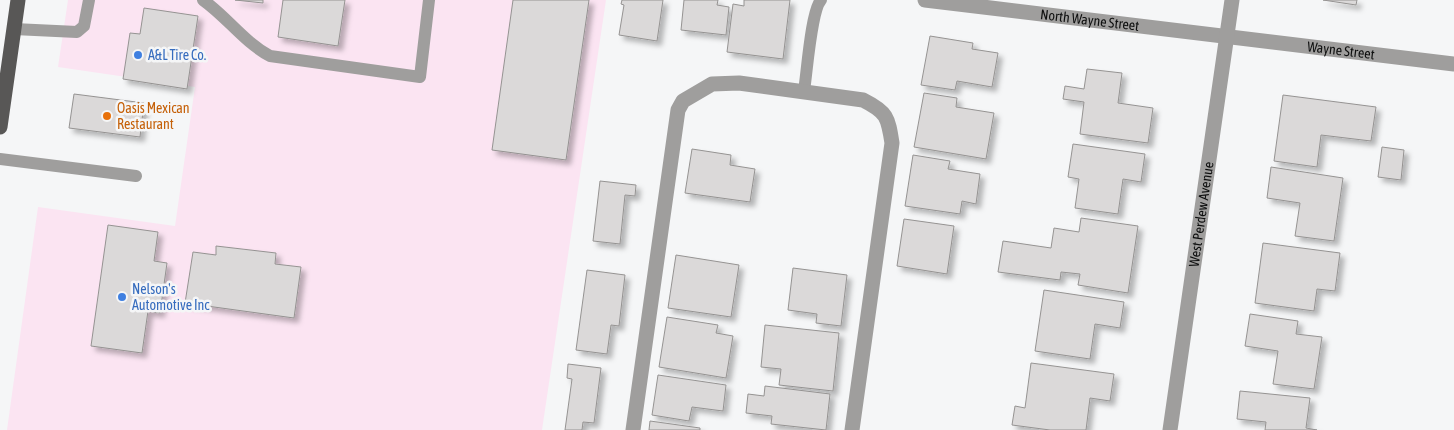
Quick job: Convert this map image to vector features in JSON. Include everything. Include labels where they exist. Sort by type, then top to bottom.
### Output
[{"type":"main road","points":[[0,127],[18,0]]},
{"type":"street","name":"North Wayne Street","points":[[925,0],[1226,38]]},
{"type":"street","name":"West Perdew Avenue","points":[[1170,430],[1232,0]]},
{"type":"street","name":"Wayne Street","points":[[1226,38],[1454,64]]},
{"type":"street","points":[[633,430],[678,110],[682,101],[712,84],[739,83],[863,100],[880,109],[889,122],[892,143],[852,430]]},
{"type":"lane","points":[[14,29],[77,32],[84,26],[89,0]]},
{"type":"lane","points":[[203,0],[256,48],[270,56],[420,77],[429,0]]},
{"type":"lane","points":[[804,91],[814,18],[821,0]]},
{"type":"lane","points":[[0,159],[136,176]]},
{"type":"shaded area","points":[[68,0],[606,0],[542,430],[7,430],[38,207],[175,226],[195,87],[58,67]]},
{"type":"building","points":[[235,0],[263,0],[263,3]]},
{"type":"building","points":[[283,0],[345,0],[338,46],[278,37]]},
{"type":"building","points":[[513,0],[589,0],[566,160],[492,150]]},
{"type":"building","points":[[622,0],[663,0],[657,41],[619,35],[624,5],[621,4]]},
{"type":"building","points":[[684,0],[718,0],[717,5],[729,7],[726,35],[681,30]]},
{"type":"building","points":[[744,0],[790,0],[783,59],[727,52],[733,4],[744,6]]},
{"type":"building","points":[[1323,0],[1357,0],[1356,5]]},
{"type":"building","points":[[144,8],[198,16],[187,89],[123,79],[130,33],[140,34]]},
{"type":"building","points":[[930,36],[973,43],[972,49],[998,53],[992,87],[957,81],[955,90],[921,85]]},
{"type":"building","points":[[1087,69],[1122,73],[1118,103],[1153,108],[1148,143],[1080,134],[1084,102],[1063,99],[1065,86],[1084,89]]},
{"type":"building","points":[[924,93],[957,98],[956,107],[994,113],[986,159],[914,147]]},
{"type":"building","name":"Oasis Mexican Restaurant","points":[[74,94],[144,103],[140,137],[69,128]]},
{"type":"building","points":[[1283,95],[1376,107],[1371,141],[1321,135],[1317,167],[1274,161]]},
{"type":"building","points":[[1073,144],[1145,154],[1141,182],[1123,179],[1118,214],[1075,208],[1079,179],[1068,177]]},
{"type":"building","points":[[1382,147],[1404,150],[1401,180],[1378,177]]},
{"type":"building","points":[[692,149],[731,155],[730,165],[755,169],[750,202],[685,193]]},
{"type":"building","points":[[913,155],[950,161],[948,169],[980,174],[976,204],[962,201],[960,214],[905,206]]},
{"type":"building","points":[[1271,167],[1343,178],[1334,241],[1295,236],[1300,203],[1267,198]]},
{"type":"building","points":[[600,181],[636,185],[635,196],[625,195],[620,244],[593,241]]},
{"type":"building","points":[[1081,218],[1138,226],[1128,293],[1078,285],[1080,274],[1061,272],[1060,280],[998,272],[1003,241],[1051,248],[1054,228],[1079,232]]},
{"type":"building","points":[[904,219],[954,226],[947,274],[897,266]]},
{"type":"building","points":[[108,225],[158,232],[154,261],[167,263],[160,313],[148,311],[142,353],[91,346]]},
{"type":"building","points":[[1263,243],[1340,253],[1335,291],[1317,289],[1314,311],[1255,303]]},
{"type":"building","points":[[216,246],[276,253],[275,264],[301,267],[294,318],[185,303],[193,252],[216,255]]},
{"type":"building","points":[[676,255],[739,265],[731,317],[668,308]]},
{"type":"building","points":[[793,268],[847,275],[841,326],[816,323],[817,314],[788,310]]},
{"type":"building","points":[[587,270],[625,275],[619,326],[611,325],[607,354],[576,350]]},
{"type":"building","points":[[1044,290],[1124,302],[1120,328],[1095,324],[1090,359],[1035,351]]},
{"type":"building","points":[[1250,314],[1298,321],[1296,334],[1322,337],[1314,389],[1273,384],[1278,351],[1245,346]]},
{"type":"building","points":[[667,317],[718,325],[716,333],[733,336],[726,378],[659,367]]},
{"type":"building","points":[[765,325],[839,333],[833,391],[779,385],[781,369],[761,367]]},
{"type":"building","points":[[1031,363],[1114,374],[1110,401],[1090,398],[1086,430],[1050,430],[1012,425],[1015,406],[1025,408]]},
{"type":"building","points":[[568,364],[601,368],[594,423],[583,422],[582,430],[565,430],[572,379],[567,378]]},
{"type":"building","points":[[658,375],[726,385],[723,411],[692,407],[689,421],[652,415]]},
{"type":"building","points":[[765,386],[830,394],[826,430],[771,424],[772,416],[746,413],[748,394],[764,396]]},
{"type":"building","points":[[1240,391],[1310,398],[1306,428],[1317,430],[1265,430],[1266,422],[1237,419]]},
{"type":"building","points":[[650,421],[700,428],[700,430],[649,430]]},
{"type":"place","name":"A&L Tire Co.","points":[[138,55]]},
{"type":"place","name":"Oasis Mexican Restaurant","points":[[107,116]]},
{"type":"place","name":"Nelson's Automotive Inc","points":[[122,297]]}]
